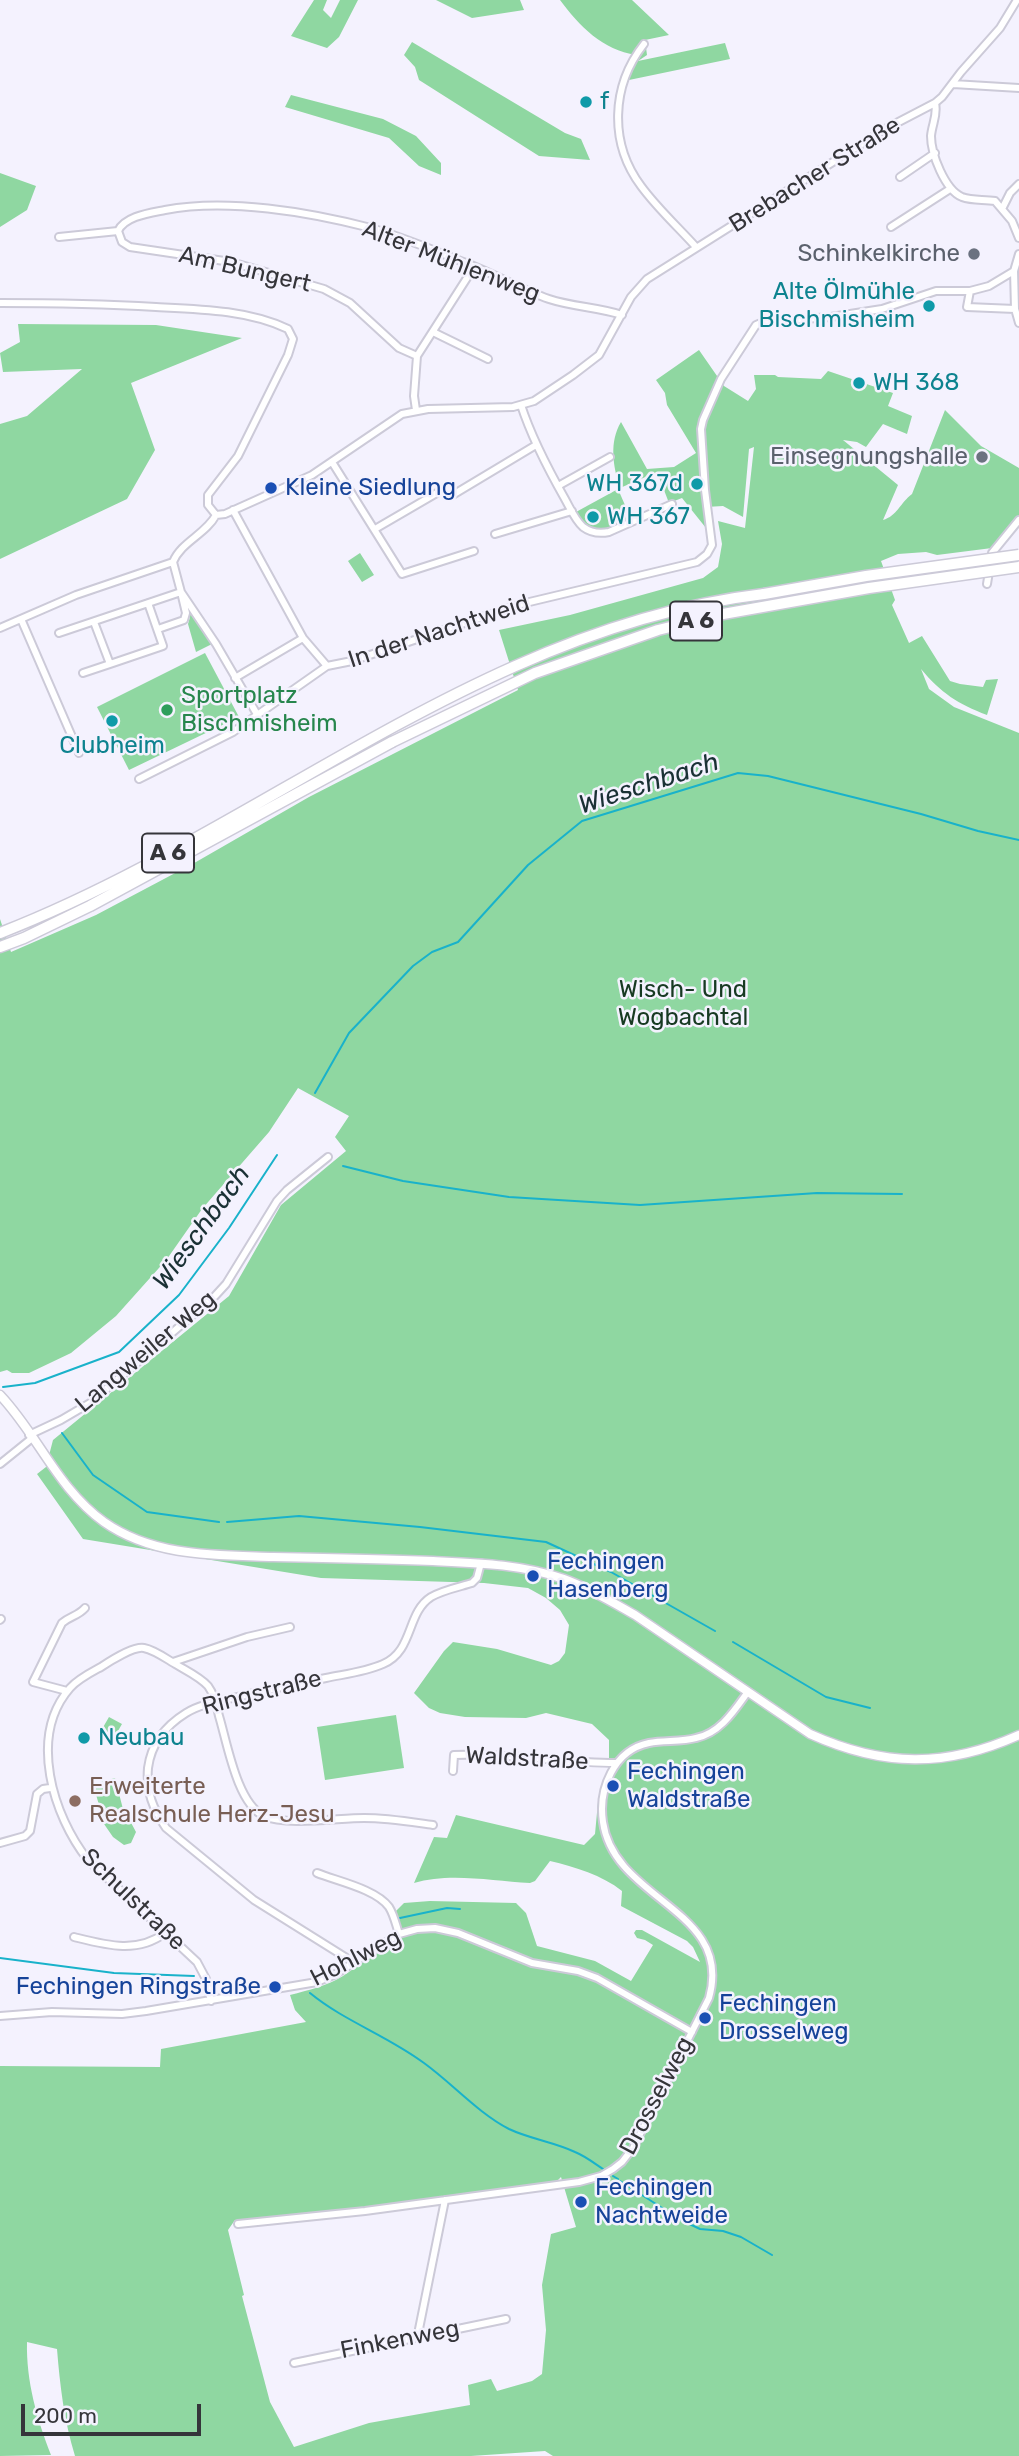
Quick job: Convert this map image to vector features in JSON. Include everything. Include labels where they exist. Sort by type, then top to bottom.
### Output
[{"type":"highway","name":"A 6","points":[[0,947],[90,906],[472,686],[529,658],[591,634],[656,614],[721,599],[1019,555]]},
{"type":"highway","name":"A 6","points":[[0,933],[86,896],[333,768],[535,673],[658,631],[723,614],[869,588],[1019,567]]},
{"type":"main road","points":[[0,1395],[67,1486],[93,1513],[121,1532],[155,1546],[209,1555],[512,1566],[548,1574],[607,1598],[810,1734],[835,1746],[895,1760],[946,1759],[975,1753],[1019,1735]]},
{"type":"street","name":"Brebacher Straße","points":[[216,515],[312,475],[396,418],[416,410],[521,405],[534,401],[598,355],[631,297],[642,284],[696,247],[887,128],[935,103],[1000,28],[1017,0]]},
{"type":"street","points":[[644,44],[632,60],[618,102],[617,121],[621,143],[629,167],[642,188],[696,247]]},
{"type":"street","points":[[953,84],[1019,88]]},
{"type":"street","points":[[935,103],[936,116],[931,133],[934,153],[950,189],[962,197],[995,201],[1003,207],[1019,238]]},
{"type":"street","points":[[900,177],[934,153]]},
{"type":"street","points":[[1003,207],[1010,193],[1019,184]]},
{"type":"street","points":[[891,227],[950,189]]},
{"type":"street","name":"Alter Mühlenweg","points":[[118,231],[122,224],[132,219],[178,208],[209,205],[324,218],[371,228],[551,300],[622,315]]},
{"type":"street","points":[[60,237],[118,231]]},
{"type":"street","name":"Am Bungert","points":[[118,231],[122,242],[130,247],[231,262],[324,289],[345,299],[399,348],[417,356]]},
{"type":"street","points":[[1019,257],[1014,271],[1015,309],[1019,323]]},
{"type":"street","points":[[416,410],[414,396],[417,356],[474,267]]},
{"type":"street","points":[[1014,271],[989,286],[970,291],[967,307],[1015,309]]},
{"type":"street","name":"In der Nachtweid","points":[[327,666],[352,661],[494,612],[697,562],[707,554],[712,545],[701,429],[713,389],[759,323],[838,317],[882,309],[936,291],[970,291]]},
{"type":"street","points":[[0,303],[139,306],[212,311],[260,318],[285,327],[292,334],[292,348],[241,449],[208,495],[208,505],[216,515],[212,522],[178,552],[173,562],[186,613],[184,620],[158,629]]},
{"type":"street","points":[[433,332],[488,359]]},
{"type":"street","points":[[521,405],[536,445],[578,522],[586,530],[605,533],[672,504]]},
{"type":"street","points":[[451,496],[536,445]]},
{"type":"street","points":[[558,486],[610,457]]},
{"type":"street","points":[[332,462],[402,574],[474,551]]},
{"type":"street","points":[[375,528],[442,490]]},
{"type":"street","points":[[139,779],[225,737],[327,666],[303,638],[233,510]]},
{"type":"street","points":[[495,534],[572,511]]},
{"type":"street","points":[[987,584],[992,553],[1019,520]]},
{"type":"street","points":[[0,628],[76,595],[173,562]]},
{"type":"street","points":[[60,633],[181,592]]},
{"type":"street","points":[[181,592],[258,716]]},
{"type":"street","points":[[83,673],[163,646],[148,603]]},
{"type":"street","points":[[20,619],[79,753]]},
{"type":"street","points":[[94,622],[110,664]]},
{"type":"street","points":[[235,678],[303,638]]},
{"type":"street","name":"Langweiler Weg","points":[[0,1464],[30,1437],[90,1403],[215,1296],[226,1284],[277,1201],[287,1189],[328,1157]]},
{"type":"street","name":"Ringstraße","points":[[353,1962],[246,1895],[166,1828],[156,1814],[149,1795],[147,1778],[151,1752],[164,1730],[187,1712],[215,1702],[366,1670],[393,1659],[405,1645],[415,1618],[425,1603],[432,1596],[472,1583],[477,1578],[481,1563]]},
{"type":"street","points":[[33,1682],[62,1623],[69,1617],[79,1615],[85,1608]]},
{"type":"street","points":[[173,1662],[247,1637],[290,1627]]},
{"type":"street","points":[[23,1679],[67,1691],[85,1676],[136,1648],[144,1648],[173,1662],[209,1687],[238,1783],[250,1803],[262,1815],[287,1820],[367,1818],[433,1825]]},
{"type":"street","name":"Schulstraße","points":[[67,1691],[52,1726],[49,1744],[50,1788],[65,1827],[88,1860],[197,1962],[206,1979],[211,2001]]},
{"type":"street","name":"Waldstraße","points":[[612,1771],[626,1753],[642,1745],[697,1738],[710,1733],[730,1717],[747,1693]]},
{"type":"street","name":"Waldstraße","points":[[453,1772],[454,1755],[485,1754],[583,1763],[616,1763]]},
{"type":"street","name":"Drosselweg","points":[[238,2224],[588,2180],[601,2176],[622,2162],[638,2140],[712,1987],[709,1955],[699,1934],[689,1922],[639,1883],[612,1852],[605,1835],[601,1810],[612,1771]]},
{"type":"street","points":[[0,1843],[30,1832],[37,1794],[50,1788]]},
{"type":"street","points":[[317,1873],[381,1899],[389,1908],[399,1934]]},
{"type":"street","name":"Hohlweg","points":[[0,2016],[51,2012],[122,2014],[317,1982],[334,1975],[399,1934],[435,1928],[458,1933],[532,1963],[578,1971],[597,1978],[692,2032]]},
{"type":"street","points":[[74,1937],[136,1947],[165,1933]]},
{"type":"street","points":[[419,2336],[445,2200]]},
{"type":"street","name":"Finkenweg","points":[[294,2363],[506,2319]]},
{"type":"green space","points":[[314,0],[327,0],[323,10],[331,18],[340,0],[358,0],[339,37],[327,48],[291,36]]},
{"type":"green space","points":[[436,0],[520,0],[524,10],[472,18]]},
{"type":"green space","points":[[560,0],[632,0],[669,35],[645,40],[647,55],[638,61],[725,43],[730,59],[629,80],[636,55],[602,42],[575,19]]},
{"type":"green space","points":[[412,42],[565,133],[581,139],[590,160],[539,156],[419,80],[415,67],[404,55]]},
{"type":"green space","points":[[291,95],[383,119],[416,136],[441,163],[441,175],[419,166],[389,138],[285,107]]},
{"type":"green space","points":[[0,173],[36,186],[27,210],[0,227]]},
{"type":"green space","points":[[18,324],[156,325],[242,338],[131,383],[155,450],[127,499],[0,559],[0,424],[27,416],[82,369],[3,372],[0,353],[20,342]]},
{"type":"green space","name":"Wisch- Und Wogbachtal","points":[[699,350],[724,386],[748,401],[756,389],[754,375],[821,379],[828,371],[893,393],[888,406],[912,416],[907,434],[883,424],[866,447],[857,442],[843,440],[898,485],[883,520],[892,516],[912,494],[945,410],[981,446],[1019,468],[1019,516],[992,548],[937,555],[926,552],[898,554],[881,561],[895,600],[892,605],[909,643],[922,636],[950,681],[983,687],[986,680],[998,679],[987,715],[951,697],[921,669],[929,689],[954,707],[1019,733],[1019,2456],[553,2456],[545,2451],[471,2456],[75,2456],[63,2403],[57,2349],[27,2342],[33,2400],[51,2455],[0,2456],[0,2066],[160,2067],[161,2049],[306,2022],[295,2010],[290,1995],[337,1979],[404,1936],[396,1911],[404,1903],[516,1903],[526,1913],[537,1946],[595,1961],[631,1981],[653,1945],[637,1938],[634,1933],[636,1930],[642,1930],[700,1962],[687,1941],[621,1906],[622,1891],[614,1885],[569,1866],[550,1861],[535,1881],[530,1883],[442,1878],[414,1883],[434,1837],[447,1838],[456,1815],[584,1845],[595,1834],[598,1802],[609,1768],[609,1740],[592,1724],[546,1713],[526,1718],[465,1717],[440,1713],[429,1708],[414,1693],[453,1642],[497,1649],[551,1665],[559,1661],[565,1653],[569,1625],[560,1610],[546,1598],[528,1588],[484,1583],[321,1578],[83,1539],[37,1474],[46,1467],[53,1440],[229,1296],[281,1205],[346,1151],[335,1137],[349,1116],[298,1088],[269,1132],[202,1209],[167,1259],[116,1316],[71,1353],[29,1373],[12,1373],[7,1370],[0,1372],[0,919],[11,952],[96,915],[309,797],[518,690],[499,630],[570,615],[703,578],[718,567],[722,544],[718,521],[745,528],[754,447],[749,449],[743,517],[723,506],[706,507],[710,533],[682,498],[669,503],[657,472],[620,488],[613,454],[621,422],[647,469],[674,467],[696,453],[667,405],[665,393],[656,380]],"holes":[[[561,2177],[576,2227],[551,2234],[542,2285],[546,2330],[542,2374],[532,2381],[497,2391],[491,2379],[468,2385],[470,2405],[369,2423],[294,2447],[270,2402],[242,2296],[244,2295],[228,2230],[235,2220],[390,2205],[556,2182]]]},
{"type":"green space","points":[[618,489],[631,519],[600,530],[582,521],[576,512]]},
{"type":"green space","points":[[360,553],[374,575],[362,582],[348,561]]},
{"type":"green space","points":[[191,607],[212,644],[196,652],[188,624],[188,609]]},
{"type":"green space","name":"Sportplatz Bischmisheim","points":[[205,653],[239,717],[129,770],[97,707]]},
{"type":"green space","points":[[396,1715],[404,1768],[325,1780],[317,1727]]},
{"type":"green space","points":[[109,1717],[122,1724],[111,1743],[98,1736]]},
{"type":"green space","points":[[115,1778],[124,1813],[103,1819],[93,1784]]},
{"type":"green space","points":[[128,1817],[136,1832],[131,1843],[124,1845],[113,1837],[104,1824]]},
{"type":"waterway","name":"Wieschbach","points":[[315,1093],[349,1033],[413,966],[432,952],[458,942],[528,865],[582,821],[738,773],[768,776],[1019,840]]},
{"type":"waterway","name":"Wieschbach","points":[[3,1387],[35,1383],[119,1352],[179,1295],[229,1228],[277,1155]]},
{"type":"waterway","points":[[343,1166],[403,1181],[509,1197],[640,1205],[817,1193],[902,1194]]},
{"type":"waterway","points":[[62,1433],[93,1475],[147,1512],[219,1522]]},
{"type":"waterway","points":[[227,1522],[299,1516],[546,1542],[611,1572],[715,1631]]},
{"type":"waterway","points":[[733,1642],[826,1697],[870,1708]]},
{"type":"waterway","points":[[400,1918],[447,1908],[460,1909]]},
{"type":"waterway","points":[[0,1958],[114,1973],[194,1976]]},
{"type":"waterway","points":[[310,1993],[337,2012],[410,2053],[476,2107],[509,2129],[579,2154],[603,2169]]},
{"type":"waterway","points":[[613,2176],[618,2179]]},
{"type":"waterway","points":[[620,2181],[681,2220],[700,2229],[723,2231],[741,2237],[772,2255]]},
{"type":"place","name":"f","points":[[586,102]]},
{"type":"place","name":"Schinkelkirche","points":[[974,254]]},
{"type":"place","name":"Alte Ölmühle Bischmisheim","points":[[929,306]]},
{"type":"place","name":"WH 368","points":[[859,383]]},
{"type":"place","name":"Einsegnungshalle","points":[[982,457]]},
{"type":"place","name":"WH 367d","points":[[697,484]]},
{"type":"place","name":"Kleine Siedlung","points":[[271,488]]},
{"type":"place","name":"WH 367","points":[[593,517]]},
{"type":"place","name":"Sportplatz Bischmisheim","points":[[167,710]]},
{"type":"place","name":"Clubheim","points":[[112,721]]},
{"type":"place","name":"Fechingen Hasenberg","points":[[533,1576]]},
{"type":"place","name":"Neubau","points":[[84,1738]]},
{"type":"place","name":"Fechingen Waldstraße","points":[[613,1786]]},
{"type":"place","name":"Erweiterte Realschule Herz-Jesu","points":[[75,1801]]},
{"type":"place","name":"Fechingen Ringstraße","points":[[275,1987]]},
{"type":"place","name":"Fechingen Drosselweg","points":[[705,2018]]},
{"type":"place","name":"Fechingen Nachtweide","points":[[581,2202]]}]
